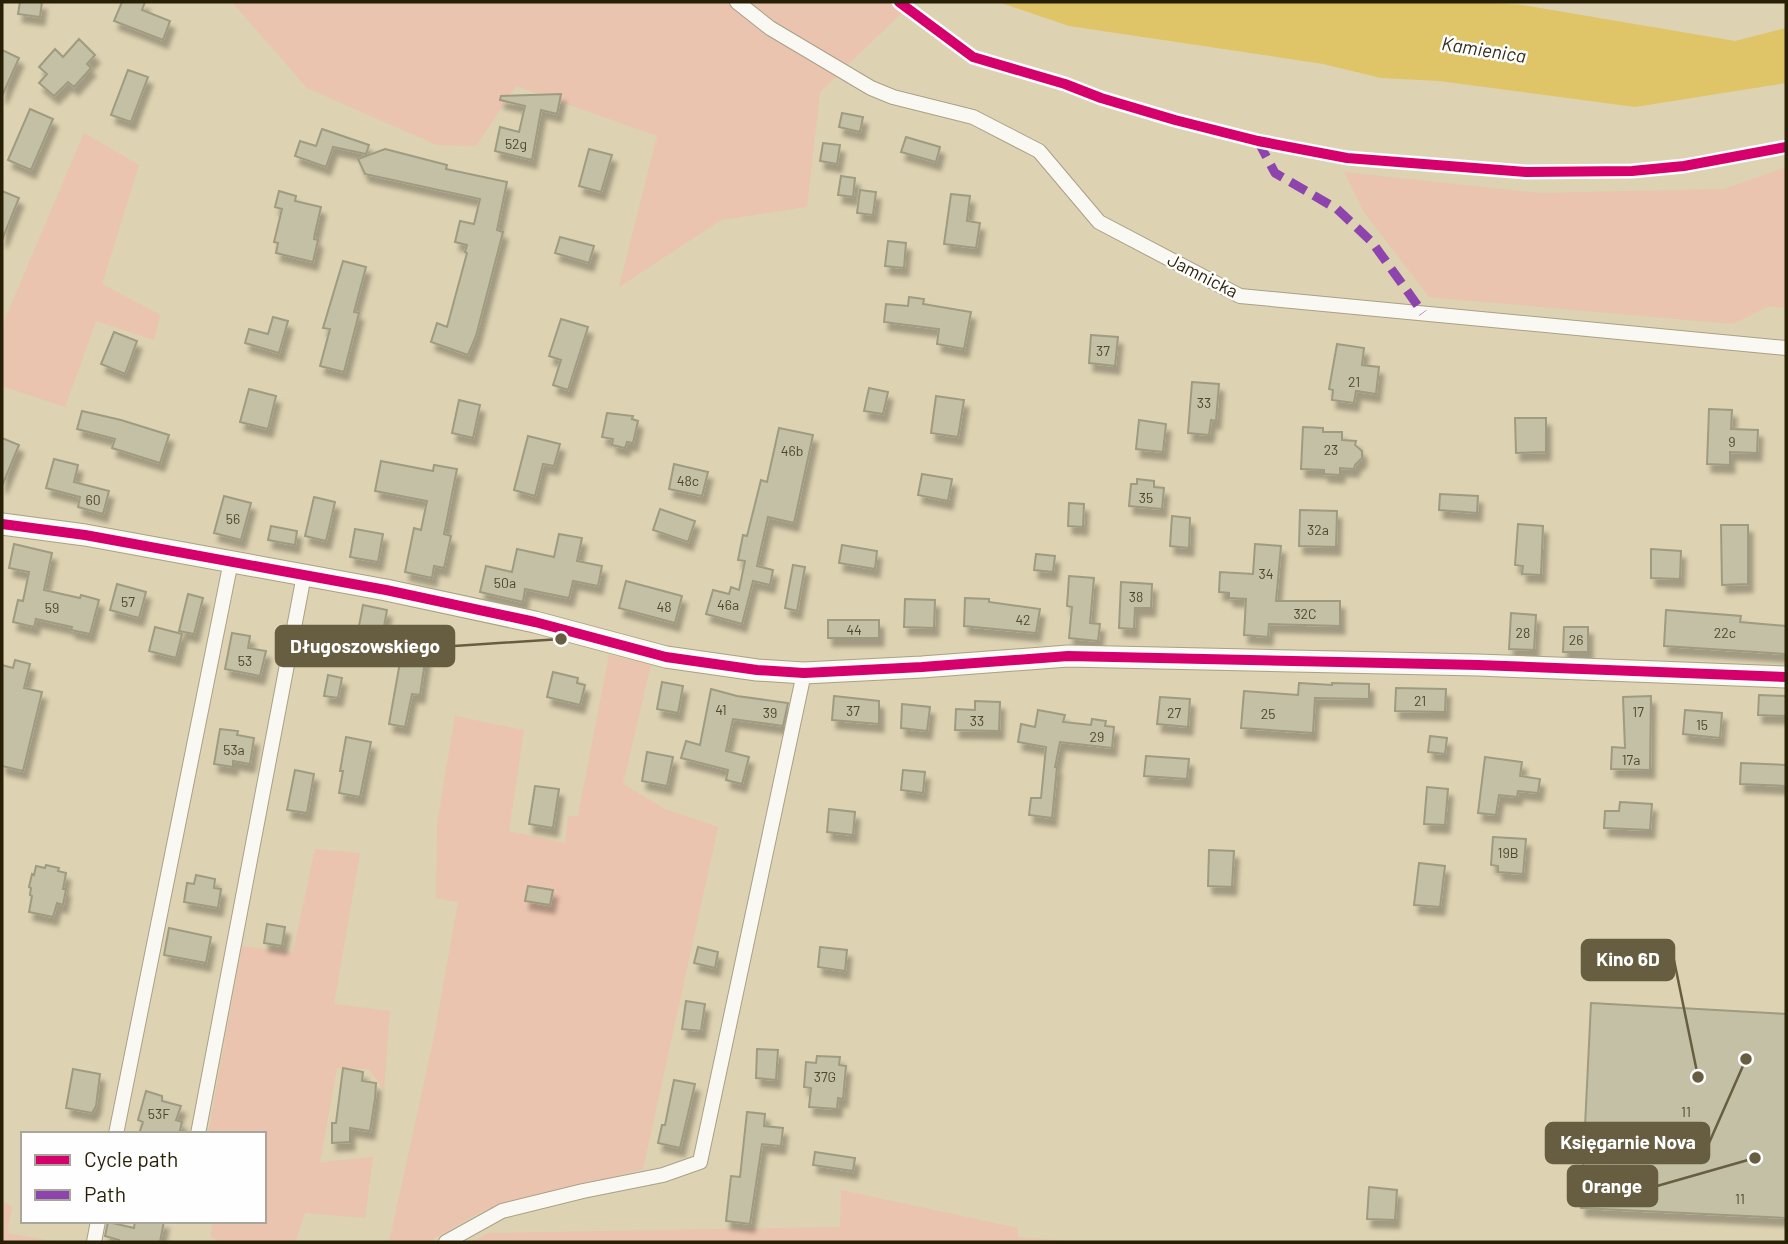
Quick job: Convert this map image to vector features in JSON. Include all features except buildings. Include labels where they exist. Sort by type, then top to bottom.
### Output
[{"type":"street","name":"Jamnicka","points":[[737,2],[770,28],[871,88],[894,97],[973,117],[1039,151],[1099,222],[1240,296],[1786,348]]},
{"type":"street","points":[[2,524],[304,575],[467,607],[666,657],[757,670],[804,673],[1068,656],[1786,677]]},
{"type":"street","points":[[116,1132],[231,561]]},
{"type":"street","points":[[198,1132],[304,575]]},
{"type":"street","points":[[446,1242],[502,1211],[663,1175],[700,1162],[804,673]]},
{"type":"street","points":[[94,1242],[98,1223]]},
{"type":"shaded area","points":[[232,2],[913,2],[820,92],[807,207],[721,220],[619,287],[657,136],[516,86],[476,146],[437,145],[307,88]]},
{"type":"shaded area","points":[[84,133],[139,165],[102,284],[160,315],[154,340],[96,321],[65,407],[2,386],[2,326]]},
{"type":"shaded area","points":[[1786,167],[1786,308],[1769,306],[1733,324],[1429,297],[1364,212],[1344,172],[1538,193],[1724,189]]},
{"type":"shaded area","points":[[609,655],[651,664],[623,784],[665,809],[718,827],[643,1169],[482,1211],[428,1242],[389,1242],[434,1037],[458,902],[436,898],[437,824],[455,716],[524,730],[509,831],[565,843],[568,816],[578,816]]},
{"type":"shaded area","points":[[315,849],[360,853],[334,1004],[390,1011],[384,1090],[369,1069],[337,1068],[320,1162],[373,1157],[365,1218],[305,1213],[295,1242],[222,1242],[211,1237],[212,1223],[266,1223],[266,1132],[208,1132],[242,946],[293,952]]},
{"type":"shaded area","points":[[841,1190],[1018,1228],[1018,1237],[1079,1242],[472,1242],[488,1233],[840,1227]]},
{"type":"shaded area","points":[[2,1200],[12,1207],[7,1233],[58,1242],[2,1242]]},
{"type":"water","name":"Kamienica","points":[[998,2],[1483,2],[1522,5],[1735,41],[1786,28],[1786,83],[1635,107],[1439,81],[1381,78],[1323,64],[1069,26]]},
{"type":"marked path","points":[[1258,141],[1275,173],[1337,209],[1372,242],[1423,313]]},
{"type":"cycle path","points":[[899,2],[973,57],[1175,120],[1258,141],[1347,158],[1526,172],[1632,171],[1684,166],[1786,147]]},
{"type":"cycle path","points":[[2,524],[85,535],[386,590],[535,622],[666,657],[757,670],[804,673],[1068,656],[1478,665],[1786,677]]},
{"type":"place","name":"Długoszowskiego","points":[[561,639]]},
{"type":"place","name":"Księgarnie Nova","points":[[1746,1059]]},
{"type":"place","name":"Kino 6D","points":[[1698,1077]]},
{"type":"place","name":"Orange","points":[[1755,1158]]}]
